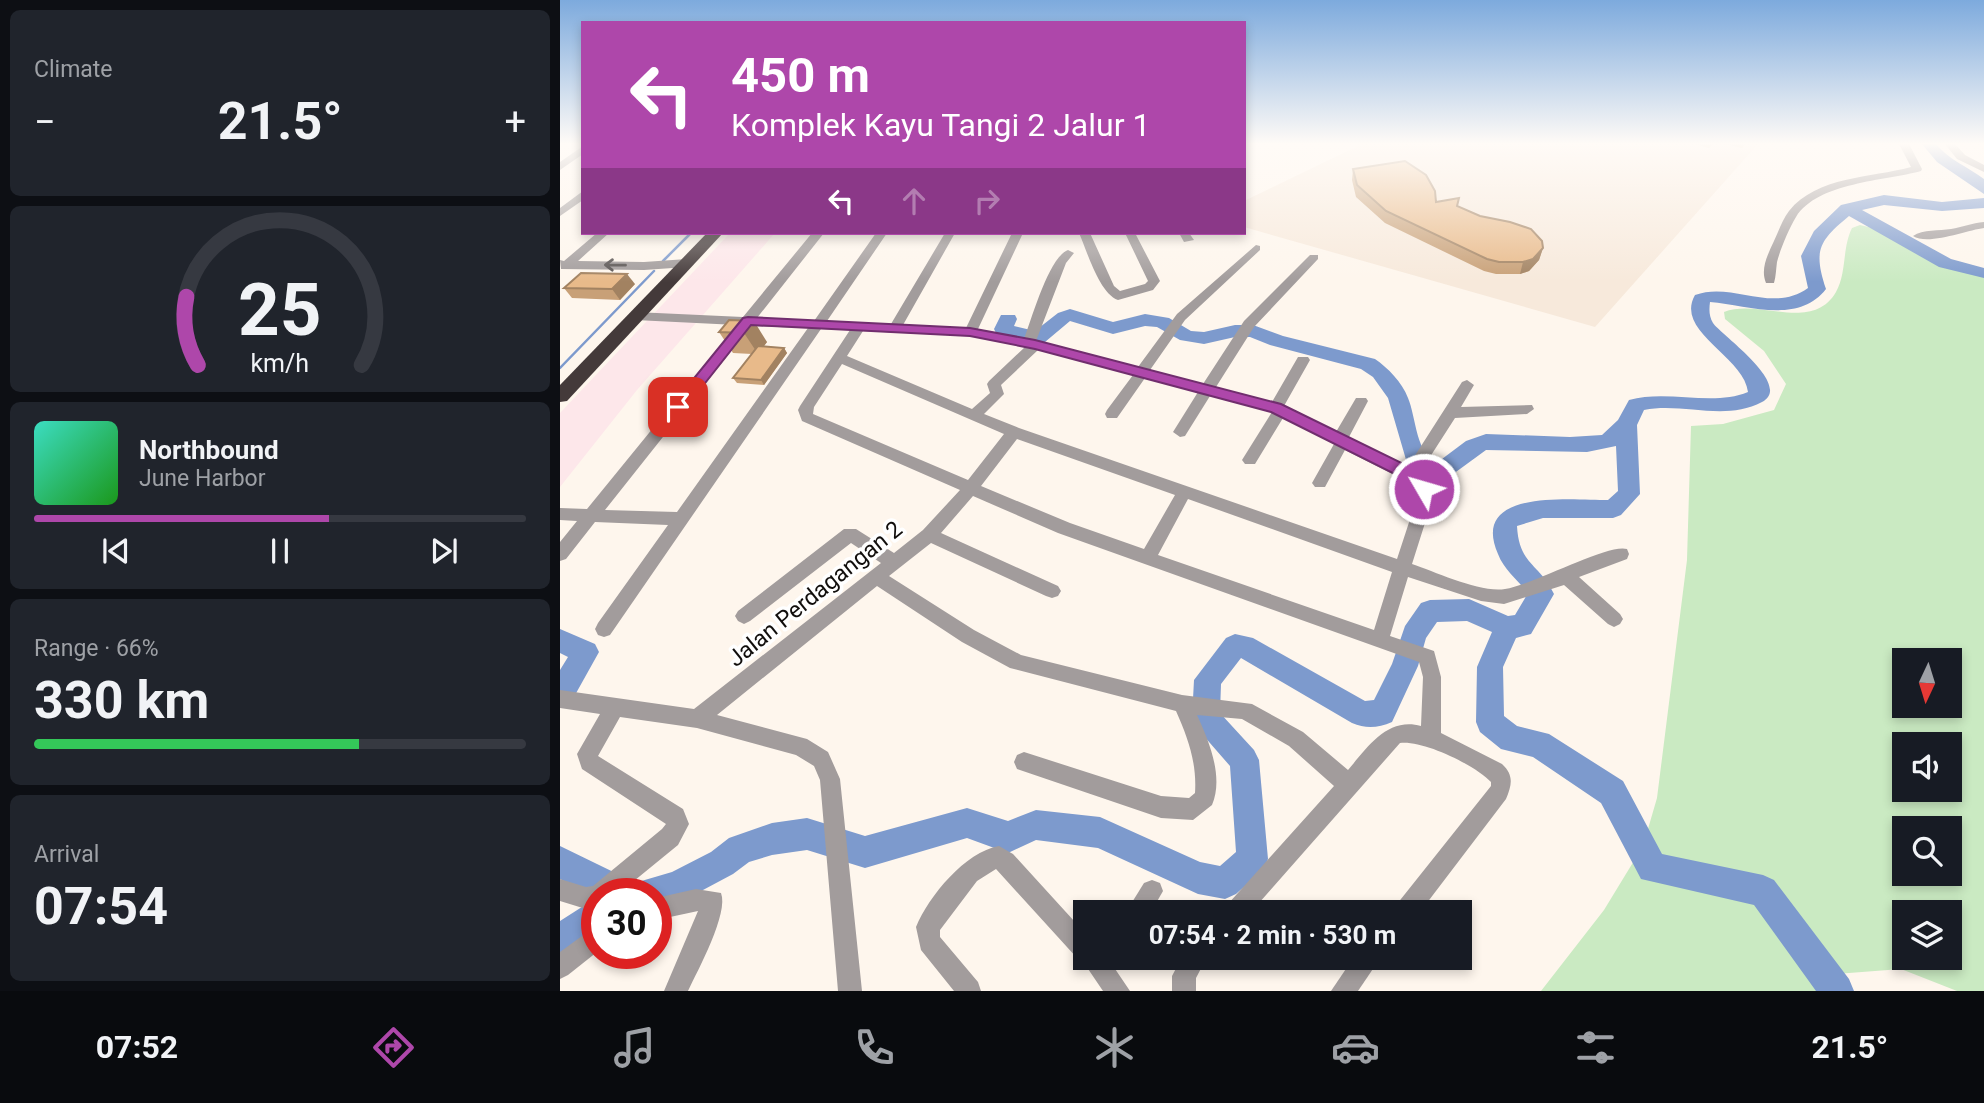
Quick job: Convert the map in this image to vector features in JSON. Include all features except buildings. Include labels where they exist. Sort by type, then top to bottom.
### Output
[{"type":"highway","points":[[560,396],[635,316],[701,235]]},
{"type":"highway","points":[[560,381],[679,264],[713,235]]},
{"type":"street","points":[[1770,280],[1770,264],[1788,221],[1796,210],[1827,190]]},
{"type":"street","points":[[560,213],[581,196]]},
{"type":"street","points":[[1919,236],[1958,232],[1966,227],[1984,225]]},
{"type":"street","points":[[562,266],[601,235]]},
{"type":"street","points":[[560,554],[816,235]]},
{"type":"street","points":[[604,629],[881,235]]},
{"type":"street","points":[[895,328],[949,235]]},
{"type":"street","points":[[970,332],[1017,235]]},
{"type":"street","points":[[1086,235],[1108,287],[1118,296],[1149,287],[1154,281],[1130,235]]},
{"type":"street","points":[[1112,414],[1189,308],[1256,248]]},
{"type":"street","points":[[974,415],[997,394],[994,384],[1032,344],[1060,262],[1068,253]]},
{"type":"street","points":[[1180,432],[1250,324],[1314,257]]},
{"type":"street","points":[[562,266],[679,264]]},
{"type":"street","points":[[635,316],[970,332],[1032,344],[1278,409],[1421,482],[1424,494],[1380,639]]},
{"type":"street","points":[[859,327],[804,411],[807,417],[964,495],[1065,528],[1427,657],[1432,677],[1431,740]]},
{"type":"street","points":[[840,358],[1014,432],[1481,594],[1504,597],[1563,578],[1595,562],[1621,554]]},
{"type":"street","points":[[1250,460],[1303,360]]},
{"type":"street","points":[[1410,475],[1466,385]]},
{"type":"street","points":[[1320,483],[1362,401]]},
{"type":"street","points":[[1451,413],[1527,409]]},
{"type":"street","name":"Jalan Perdagangan 2","points":[[697,719],[929,535],[1014,432]]},
{"type":"street","points":[[1148,558],[1184,492]]},
{"type":"street","points":[[560,514],[681,519]]},
{"type":"street","points":[[744,616],[850,534],[895,563]]},
{"type":"street","points":[[929,535],[1052,591]]},
{"type":"street","points":[[878,578],[968,636],[1017,662],[1187,704],[1245,710],[1296,740],[1349,785]]},
{"type":"street","points":[[1563,578],[1614,619]]},
{"type":"street","points":[[565,700],[697,719],[800,746],[814,753],[827,769],[850,991]]},
{"type":"street","points":[[1024,762],[1161,807],[1194,809],[1205,798],[1206,765],[1203,748],[1187,704]]},
{"type":"street","points":[[616,706],[587,754],[589,762],[675,817],[678,824],[670,837],[621,878]]},
{"type":"street","points":[[1247,900],[1389,738],[1409,733],[1431,740],[1491,768],[1500,775],[1502,786],[1414,900]]},
{"type":"street","points":[[969,991],[929,942],[928,927],[975,866],[988,858],[999,857],[1005,862],[1073,934]]},
{"type":"street","points":[[560,890],[581,896]]},
{"type":"street","points":[[1146,900],[1152,891]]},
{"type":"street","points":[[672,905],[696,900],[713,901],[676,991]]},
{"type":"street","points":[[560,967],[581,950]]},
{"type":"street","points":[[1104,970],[1118,991]]},
{"type":"street","points":[[1184,991],[1184,976],[1187,970]]},
{"type":"street","points":[[1343,991],[1359,970]]},
{"type":"shaded area","points":[[1266,190],[1717,190],[1595,327],[1246,228],[1246,200]]},
{"type":"shaded area","points":[[728,235],[773,235],[637,390],[560,487],[560,413]]},
{"type":"green space","points":[[1860,225],[1881,230],[1943,266],[1984,277],[1984,991],[1957,991],[1904,970],[1962,970],[1962,900],[1892,900],[1892,970],[1836,974],[1835,991],[1541,991],[1604,910],[1643,846],[1657,798],[1687,560],[1691,426],[1723,424],[1774,410],[1786,384],[1764,351],[1725,319],[1724,312],[1753,309],[1799,313],[1826,304],[1839,284],[1852,228]]},
{"type":"waterway","points":[[1849,209],[1865,202],[1884,200],[1962,207],[1984,203]]},
{"type":"waterway","points":[[1626,425],[1636,405],[1667,401],[1729,404],[1744,402],[1759,395],[1757,381],[1750,368],[1705,325],[1700,313],[1701,299],[1709,296],[1779,305],[1806,298],[1817,289],[1810,263],[1814,242],[1827,226],[1849,209]]},
{"type":"waterway","points":[[1849,209],[1945,263],[1984,273]]},
{"type":"waterway","points":[[663,261],[689,235]]},
{"type":"waterway","points":[[560,368],[654,271]]},
{"type":"waterway","points":[[1008,319],[1003,329],[1038,338],[1070,315],[1113,328],[1145,320],[1162,322],[1187,336],[1204,338],[1235,331],[1253,331],[1277,341],[1368,364],[1380,372],[1398,397],[1415,457],[1425,467],[1441,471],[1468,450],[1486,442],[1601,443],[1610,440],[1626,425]]},
{"type":"waterway","points":[[1507,627],[1522,626],[1541,594],[1535,583],[1510,555],[1506,543],[1505,522],[1516,515],[1543,509],[1613,509],[1629,494],[1626,425]]},
{"type":"waterway","points":[[672,888],[722,863],[740,849],[772,839],[807,834],[865,852],[967,823],[1008,837],[1036,825],[1100,833],[1198,878],[1225,883],[1252,859],[1244,760],[1206,718],[1208,680],[1235,646],[1244,646],[1362,714],[1382,713],[1405,666],[1414,634],[1430,611],[1469,610],[1507,627]]},
{"type":"waterway","points":[[1507,627],[1490,667],[1490,722],[1511,739],[1539,744],[1612,792],[1652,868],[1763,891],[1837,991]]},
{"type":"waterway","points":[[560,641],[586,652],[560,695]]},
{"type":"waterway","points":[[560,862],[591,878]]},
{"type":"waterway","points":[[560,942],[581,926]]},
{"type":"route","points":[[678,407],[748,321],[970,332],[1035,345],[1276,408],[1410,475],[1421,482],[1424,489]]}]
